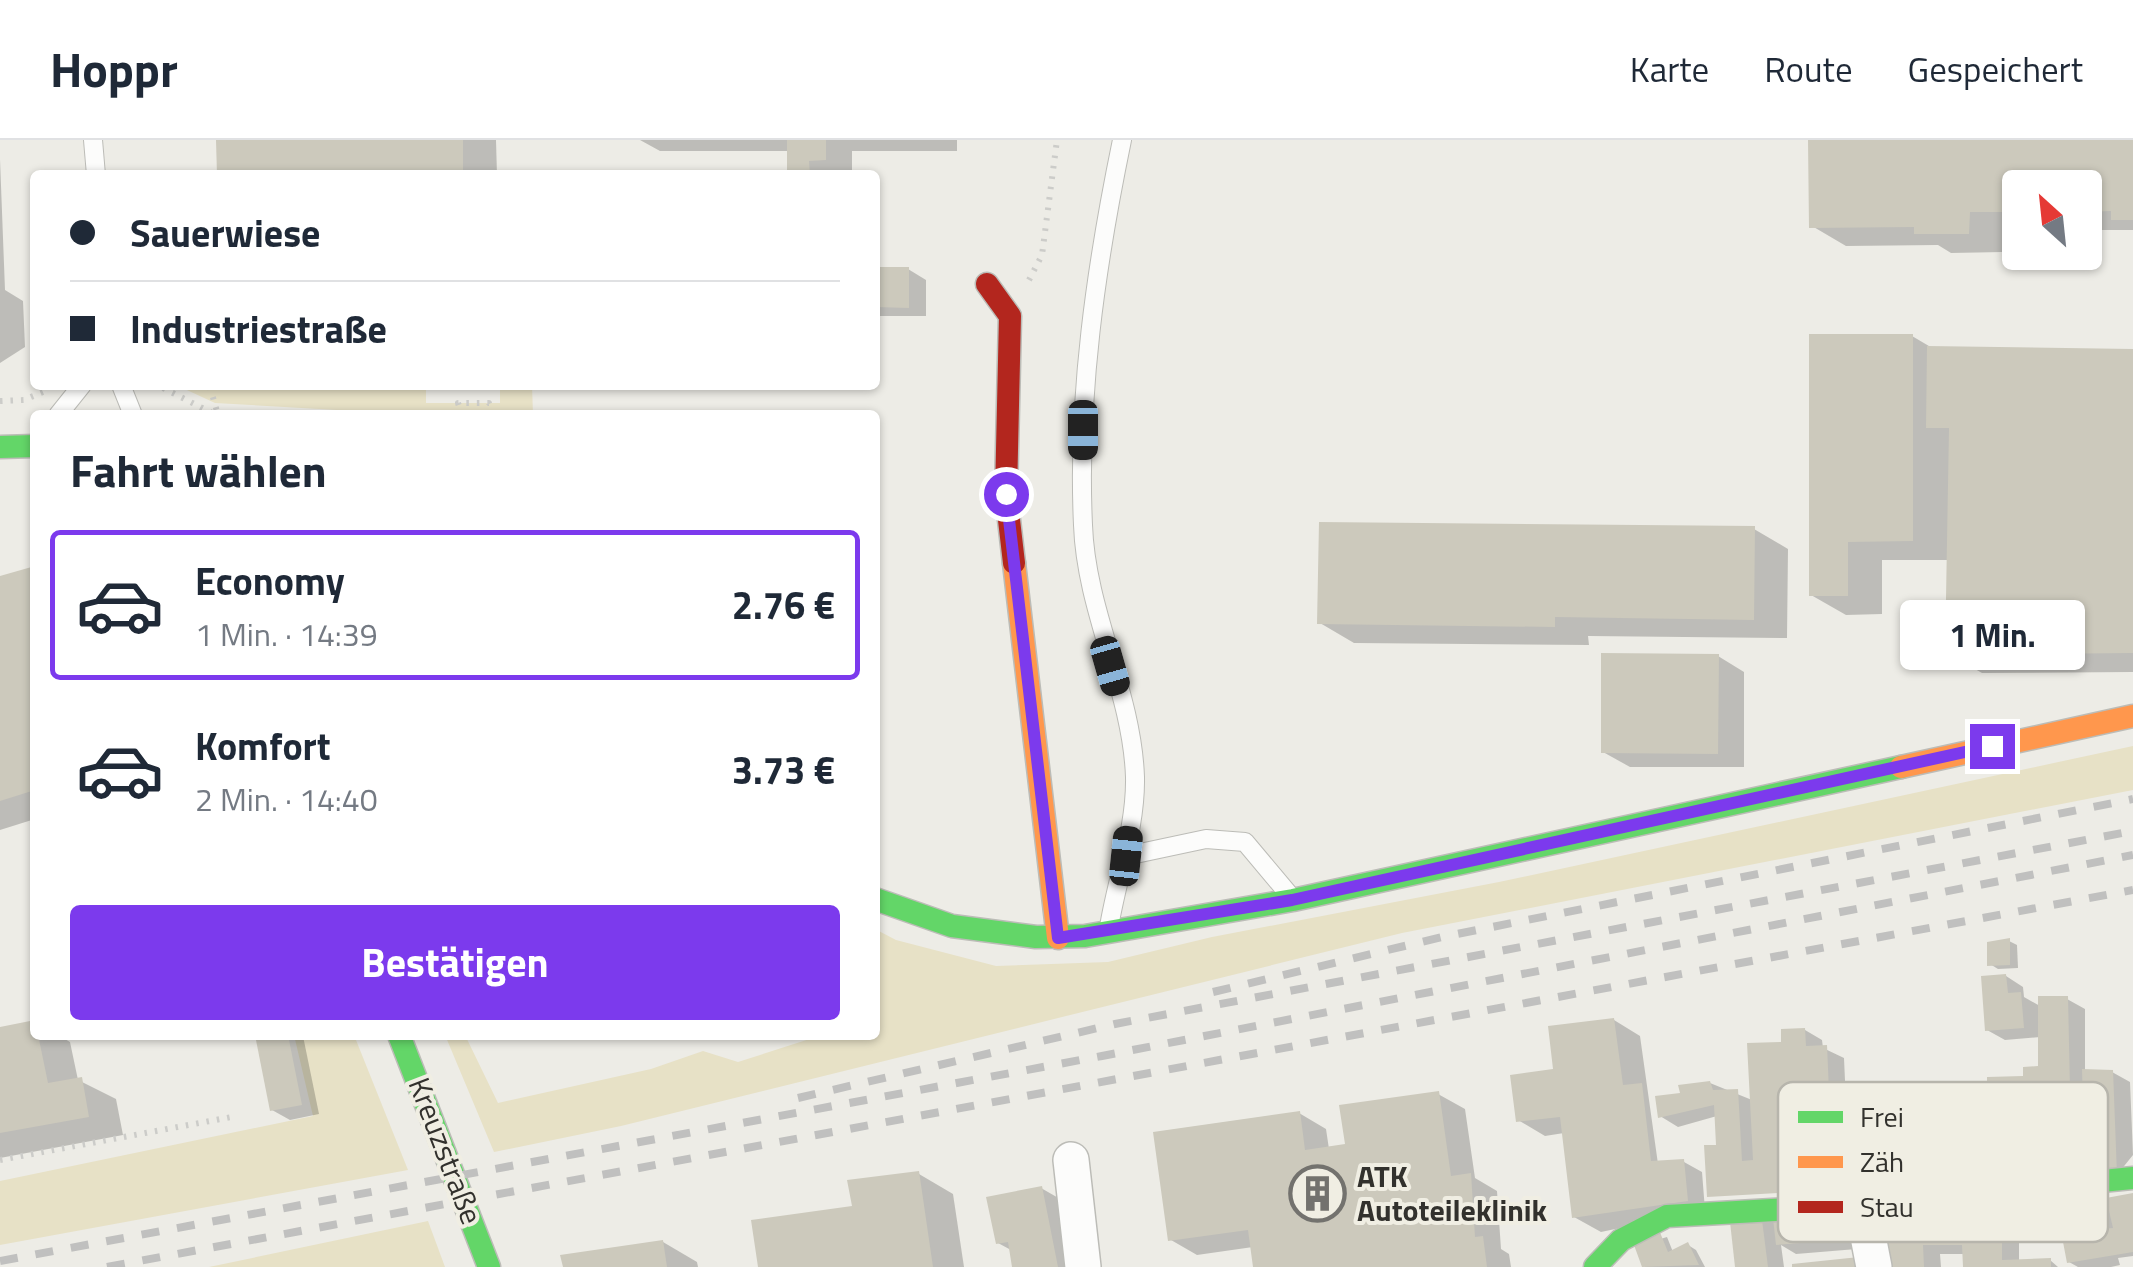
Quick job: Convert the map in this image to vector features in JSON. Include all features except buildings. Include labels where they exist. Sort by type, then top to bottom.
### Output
[{"type":"street","points":[[986,284],[1010,316],[1006,494],[1058,938]]},
{"type":"street","points":[[880,901],[952,926],[1058,938],[1108,932],[1292,900],[2133,716]]},
{"type":"street","name":"Kreuzstraße","points":[[401,1040],[489,1267]]},
{"type":"street","points":[[1071,1160],[1083,1267]]},
{"type":"street","points":[[2108,1180],[2133,1178]]},
{"type":"street","points":[[1595,1267],[1622,1240],[1667,1216],[1778,1210]]},
{"type":"street","points":[[1869,1242],[1874,1267]]},
{"type":"lane","points":[[93,140],[96,170]]},
{"type":"lane","points":[[1108,932],[1126,856],[1134,777],[1120,698],[1092,601],[1082,526],[1084,398],[1104,229],[1122,140]]},
{"type":"lane","points":[[62,410],[78,390]]},
{"type":"lane","points":[[1126,856],[1206,839],[1245,842],[1292,900]]},
{"type":"path","points":[[1042,255],[1056,140]]},
{"type":"path","points":[[0,401],[24,400],[43,390]]},
{"type":"path","points":[[167,390],[207,410]]},
{"type":"path","points":[[460,410],[458,403],[489,403],[492,410]]},
{"type":"path","points":[[0,1160],[237,1116]]},
{"type":"shaded area","points":[[187,390],[426,390],[426,403],[500,403],[500,390],[532,390],[533,410],[336,410],[215,403]]},
{"type":"shaded area","points":[[2133,746],[2133,790],[1402,933],[621,1126],[494,1152],[447,1040],[467,1040],[498,1103],[651,1069],[703,1051],[738,1062],[806,1040],[880,1040],[880,932],[896,940],[996,966],[1108,962],[1212,937],[1499,882]]},
{"type":"shaded area","points":[[295,1040],[356,1040],[408,1170],[0,1245],[0,1181],[313,1116]]},
{"type":"shaded area","points":[[428,1221],[445,1267],[209,1267]]},
{"type":"railway","points":[[1213,992],[1442,937],[2133,799]]},
{"type":"railway","points":[[798,1098],[1115,1024],[2133,831]]},
{"type":"railway","points":[[0,1261],[1102,1056],[2133,855]]},
{"type":"railway","points":[[107,1267],[2133,890]]},
{"type":"traffic: fast","points":[[0,447],[30,446]]},
{"type":"traffic: fast","points":[[880,901],[952,926],[1036,937],[1085,936],[1293,900],[1901,767]]},
{"type":"traffic: fast","points":[[401,1040],[489,1267]]},
{"type":"traffic: fast","points":[[2108,1180],[2133,1178]]},
{"type":"traffic: fast","points":[[1595,1267],[1621,1240],[1667,1216],[1778,1210]]},
{"type":"traffic: slow","points":[[1014,563],[1058,938]]},
{"type":"traffic: slow","points":[[1901,767],[2133,716]]},
{"type":"traffic: jam","points":[[987,284],[1010,316],[1006,494],[1014,563]]},
{"type":"place","name":"ATK Autoteileklinik","points":[[1318,1194]]},
{"type":"route","points":[[1006,494],[1058,938],[1292,900],[1992,746]]}]
